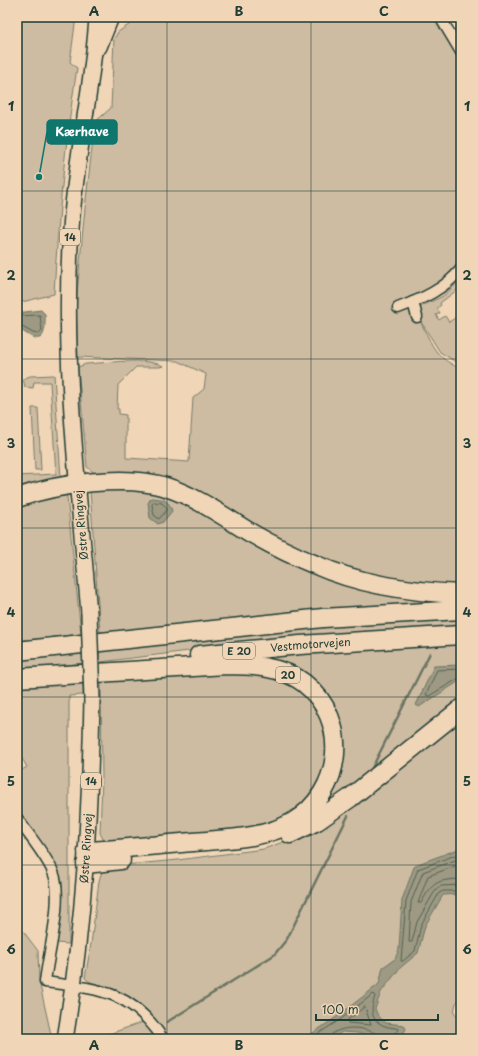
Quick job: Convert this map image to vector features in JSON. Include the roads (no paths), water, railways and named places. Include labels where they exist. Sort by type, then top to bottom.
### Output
[{"type":"highway","points":[[17,498],[33,492],[78,484],[130,482],[159,485],[196,499],[270,544],[318,566],[380,585],[411,590],[461,594]]},
{"type":"highway","name":"E 20","points":[[17,651],[323,618],[461,610]]},
{"type":"highway","name":"Vestmotorvejen","points":[[17,677],[292,646],[461,635]]},
{"type":"highway","name":"20","points":[[17,677],[225,665],[257,666],[278,671],[304,683],[320,700],[329,716],[335,733],[337,749],[331,777],[320,799],[307,812],[293,822],[272,830],[240,838],[87,857]]},
{"type":"highway","points":[[87,857],[255,844],[300,830],[317,821],[350,798],[461,709]]},
{"type":"main road","name":"Østre Ringvej","points":[[65,1039],[74,986],[87,857],[91,778],[92,699],[89,613],[68,351],[71,230],[79,146],[93,65],[96,17]]},
{"type":"main road","name":"Østre Ringvej","points":[[93,65],[111,17]]},
{"type":"street","points":[[440,17],[461,52]]},
{"type":"street","points":[[398,308],[437,290],[461,269]]},
{"type":"street","points":[[412,302],[417,317]]},
{"type":"street","points":[[17,818],[53,871],[57,883],[57,898],[45,982],[105,991],[130,1003],[151,1022],[163,1039]]},
{"type":"water","points":[[41,310],[45,314],[45,323],[43,335],[40,338],[31,336],[17,327],[17,313]]},
{"type":"water","points":[[151,498],[162,499],[171,507],[172,511],[163,522],[158,524],[150,518],[148,503]]},
{"type":"water","points":[[461,665],[461,680],[419,707],[416,705],[434,666]]},
{"type":"water","points":[[461,848],[461,894],[443,895],[425,926],[418,953],[400,968],[381,992],[375,1009],[378,1016],[386,1023],[404,1025],[406,1029],[403,1034],[380,1039],[357,1033],[342,1032],[333,1039],[304,1039],[338,1016],[379,984],[383,967],[395,959],[399,949],[402,900],[414,867],[418,864]]},
{"type":"waterway","points":[[372,768],[430,653]]},
{"type":"waterway","points":[[167,1022],[274,955],[287,939],[348,816]]},
{"type":"place","name":"Kærhave","points":[[39,177]]}]
